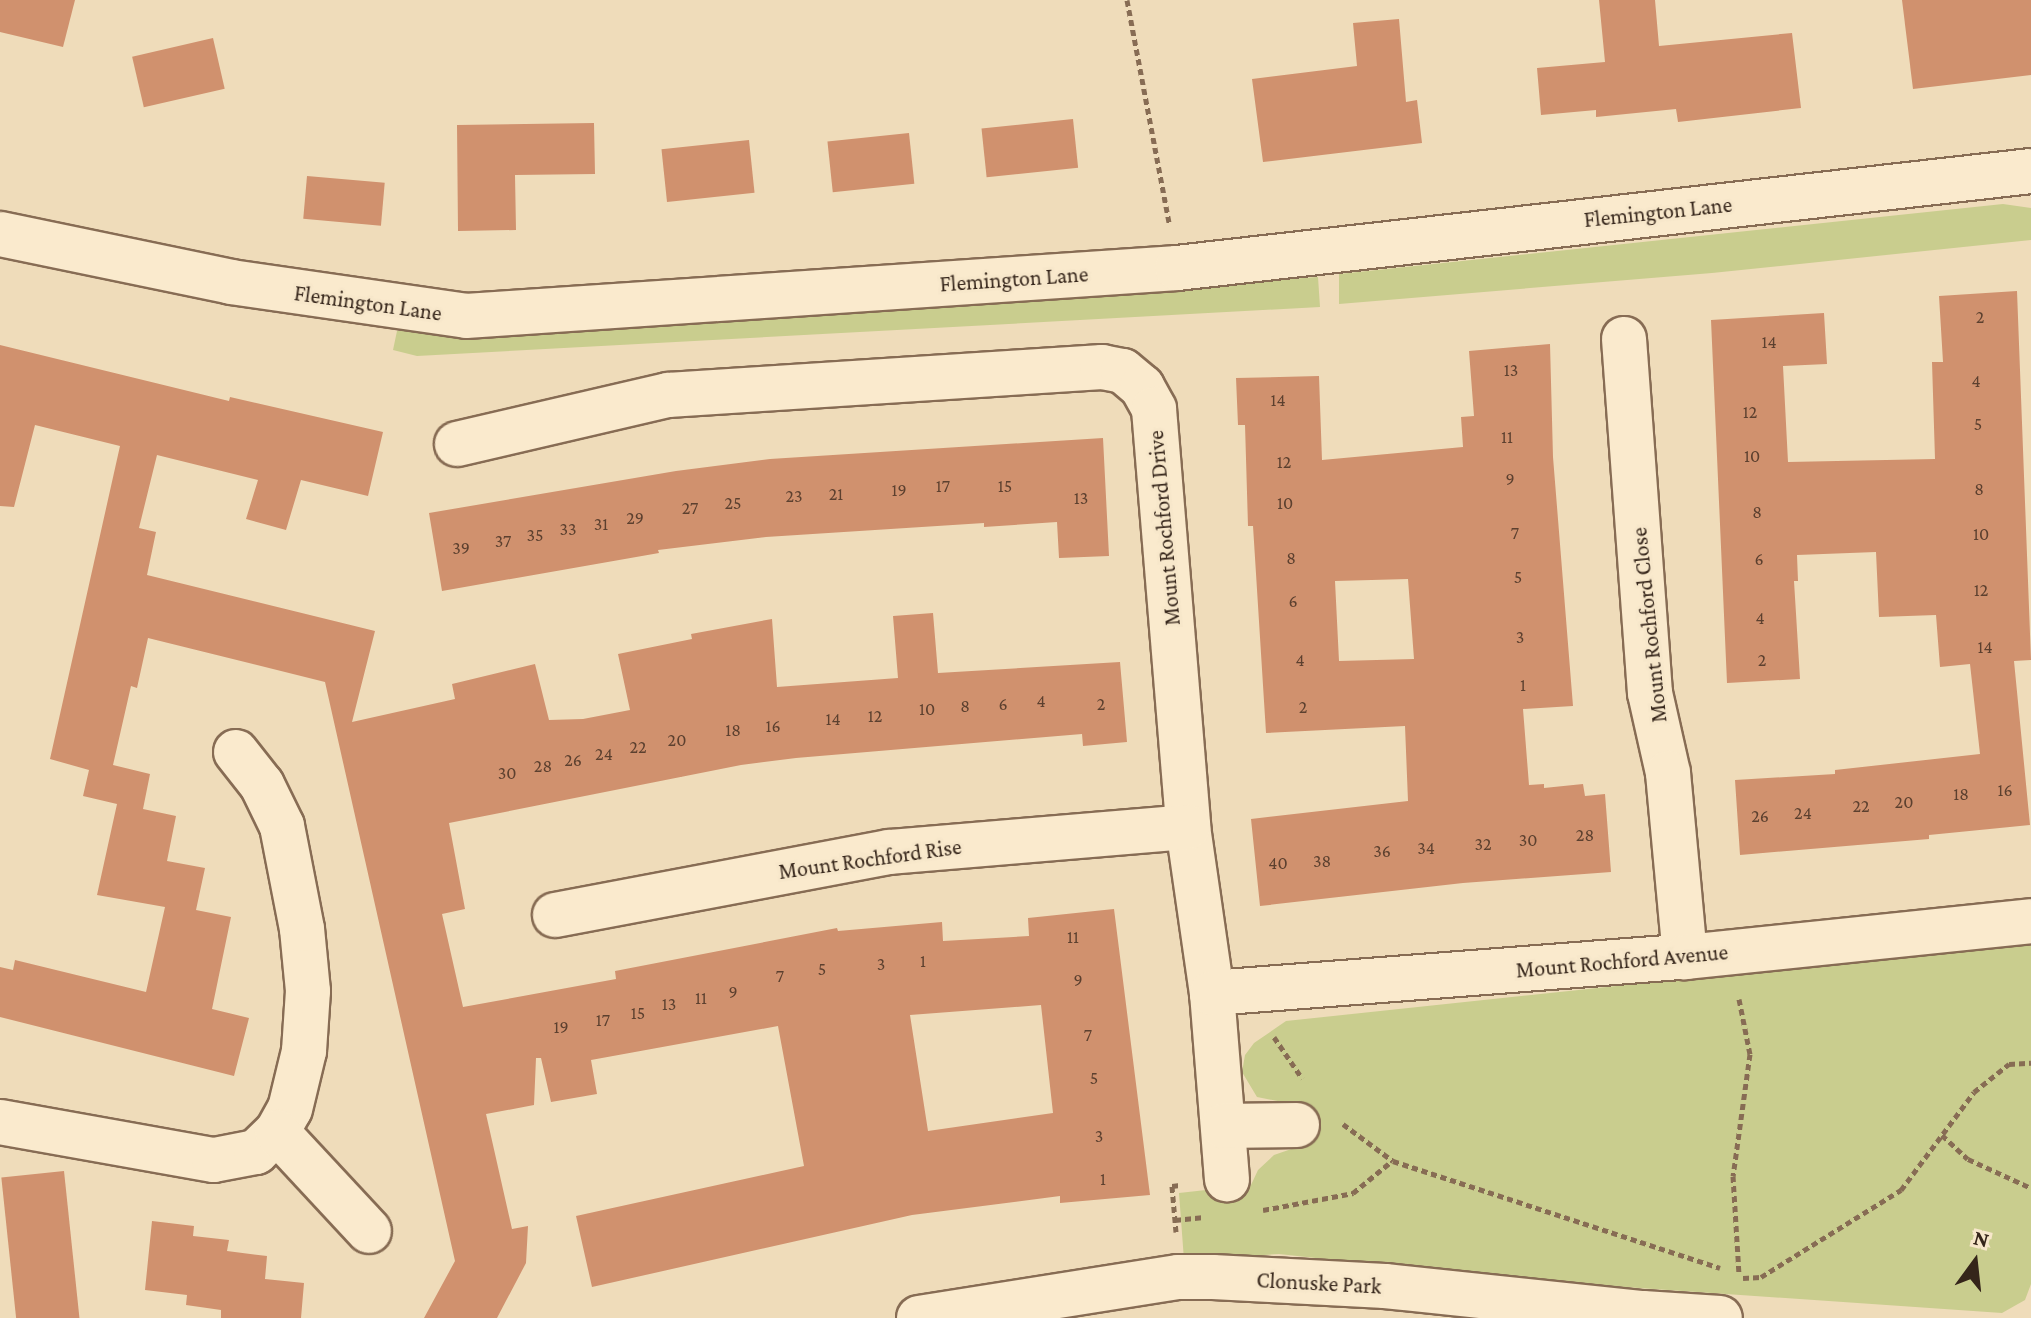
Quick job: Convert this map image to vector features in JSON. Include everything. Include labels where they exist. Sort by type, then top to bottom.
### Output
[{"type":"street","name":"Flemington Lane","points":[[0,234],[231,282],[466,316],[1177,268],[2031,171]]},
{"type":"street","name":"Mount Rochford Close","points":[[1624,339],[1650,693],[1668,773],[1685,957]]},
{"type":"street","name":"Mount Rochford Drive","points":[[457,444],[668,395],[1102,367],[1123,371],[1142,387],[1154,409],[1188,827],[1227,991],[1223,1126],[1227,1179]]},
{"type":"street","points":[[0,1122],[214,1160],[256,1152],[277,1132],[290,1109],[304,1051],[308,991],[302,929],[282,826],[262,785],[236,752]]},
{"type":"street","name":"Mount Rochford Rise","points":[[555,915],[889,852],[1188,827]]},
{"type":"street","name":"Mount Rochford Avenue","points":[[1227,991],[1685,957],[2031,921]]},
{"type":"street","points":[[1223,1126],[1314,1110]]},
{"type":"street","points":[[277,1132],[369,1231]]},
{"type":"street","name":"Clonuske Park","points":[[919,1318],[1178,1277],[1732,1304]]},
{"type":"path","points":[[1127,0],[1177,268]]},
{"type":"path","points":[[1729,952],[1750,1054],[1733,1176],[1740,1278],[1732,1304]]},
{"type":"path","points":[[1227,991],[1314,1110],[1393,1161],[1725,1270]]},
{"type":"path","points":[[1732,1274],[1740,1278],[1761,1277],[1901,1190],[1974,1092],[2009,1064],[2031,1063]]},
{"type":"path","points":[[1942,1135],[1968,1159],[2031,1188]]},
{"type":"path","points":[[1254,1212],[1353,1193],[1393,1161]]},
{"type":"path","points":[[1178,1277],[1172,1186],[1227,1179]]},
{"type":"path","points":[[1175,1220],[1206,1217]]},
{"type":"green space","points":[[2003,204],[2031,208],[2031,240],[1712,273],[1339,304],[1339,274]]},
{"type":"green space","points":[[1318,277],[1320,307],[417,356],[393,350],[397,331],[868,308]]},
{"type":"green space","points":[[2013,944],[2031,946],[2031,1284],[2025,1300],[2002,1313],[1508,1279],[1279,1254],[1184,1260],[1179,1193],[1251,1185],[1258,1170],[1274,1155],[1303,1145],[1298,1105],[1257,1097],[1242,1072],[1245,1055],[1254,1043],[1286,1021]]},
{"type":"building","points":[[0,0],[75,0],[63,47],[0,32]]},
{"type":"building","points":[[1599,0],[1655,0],[1659,46],[1792,33],[1801,108],[1678,122],[1676,109],[1596,117],[1596,110],[1541,115],[1537,68],[1605,62]]},
{"type":"building","points":[[1902,0],[2031,0],[2031,75],[1913,89]]},
{"type":"building","points":[[1399,19],[1406,102],[1417,100],[1422,143],[1263,162],[1252,79],[1357,66],[1353,23]]},
{"type":"building","points":[[213,38],[225,89],[144,107],[132,57]]},
{"type":"building","points":[[1073,119],[1078,168],[987,177],[982,129]]},
{"type":"building","points":[[594,123],[595,174],[515,175],[516,230],[458,231],[457,125]]},
{"type":"building","points":[[909,133],[914,184],[833,192],[827,142]]},
{"type":"building","points":[[749,140],[755,193],[667,202],[661,149]]},
{"type":"building","points":[[307,176],[385,183],[381,226],[303,219]]},
{"type":"building","points":[[2017,291],[2031,660],[2014,661],[2030,825],[1929,835],[1929,839],[1740,855],[1735,780],[1835,774],[1835,770],[1980,754],[1970,664],[1940,667],[1936,615],[1879,617],[1876,552],[1797,555],[1798,581],[1794,581],[1800,679],[1727,683],[1711,320],[1824,313],[1827,364],[1783,366],[1788,462],[1935,459],[1932,362],[1943,362],[1939,296]]},
{"type":"building","points":[[1550,344],[1553,457],[1573,706],[1523,709],[1529,785],[1544,784],[1544,788],[1583,784],[1585,796],[1605,794],[1611,872],[1463,883],[1260,906],[1251,819],[1408,801],[1405,726],[1266,733],[1253,526],[1248,526],[1245,425],[1238,425],[1236,378],[1319,376],[1322,460],[1463,447],[1461,417],[1474,416],[1469,351]],"holes":[[[1408,579],[1414,659],[1339,661],[1335,581]]]},
{"type":"building","points":[[0,345],[229,401],[230,397],[383,432],[368,496],[301,480],[286,530],[246,519],[258,480],[157,455],[139,528],[156,532],[147,575],[375,631],[352,722],[455,699],[452,684],[535,664],[549,720],[583,719],[630,710],[618,654],[692,639],[691,634],[772,619],[777,687],[898,678],[893,616],[933,613],[938,673],[1120,662],[1127,742],[1083,746],[1082,734],[796,758],[741,765],[449,823],[465,909],[442,914],[463,1007],[616,979],[615,971],[837,928],[838,931],[942,922],[943,941],[1029,936],[1028,918],[1114,909],[1150,1195],[1060,1203],[1060,1196],[912,1215],[592,1287],[576,1216],[804,1166],[778,1026],[591,1060],[597,1094],[551,1102],[541,1058],[536,1058],[534,1105],[486,1114],[512,1229],[528,1226],[526,1263],[497,1318],[424,1318],[455,1261],[325,682],[148,638],[137,688],[131,686],[113,765],[150,774],[143,809],[176,816],[167,861],[205,868],[196,910],[231,917],[212,1009],[249,1018],[234,1076],[0,1017],[0,967],[13,970],[15,960],[146,992],[165,907],[97,895],[117,804],[83,796],[89,770],[50,759],[120,446],[35,425],[14,507],[0,506]],"holes":[[[1041,1005],[1053,1113],[928,1131],[910,1015]]]},
{"type":"building","points":[[1103,438],[1109,556],[1059,558],[1057,522],[984,527],[984,523],[766,537],[658,550],[659,553],[442,591],[429,513],[676,471],[770,459]]},
{"type":"building","points":[[64,1171],[79,1318],[16,1318],[1,1178]]},
{"type":"building","points":[[152,1221],[194,1226],[193,1236],[229,1240],[227,1251],[267,1256],[265,1279],[304,1283],[301,1318],[221,1318],[221,1310],[186,1305],[187,1295],[145,1290]]}]
